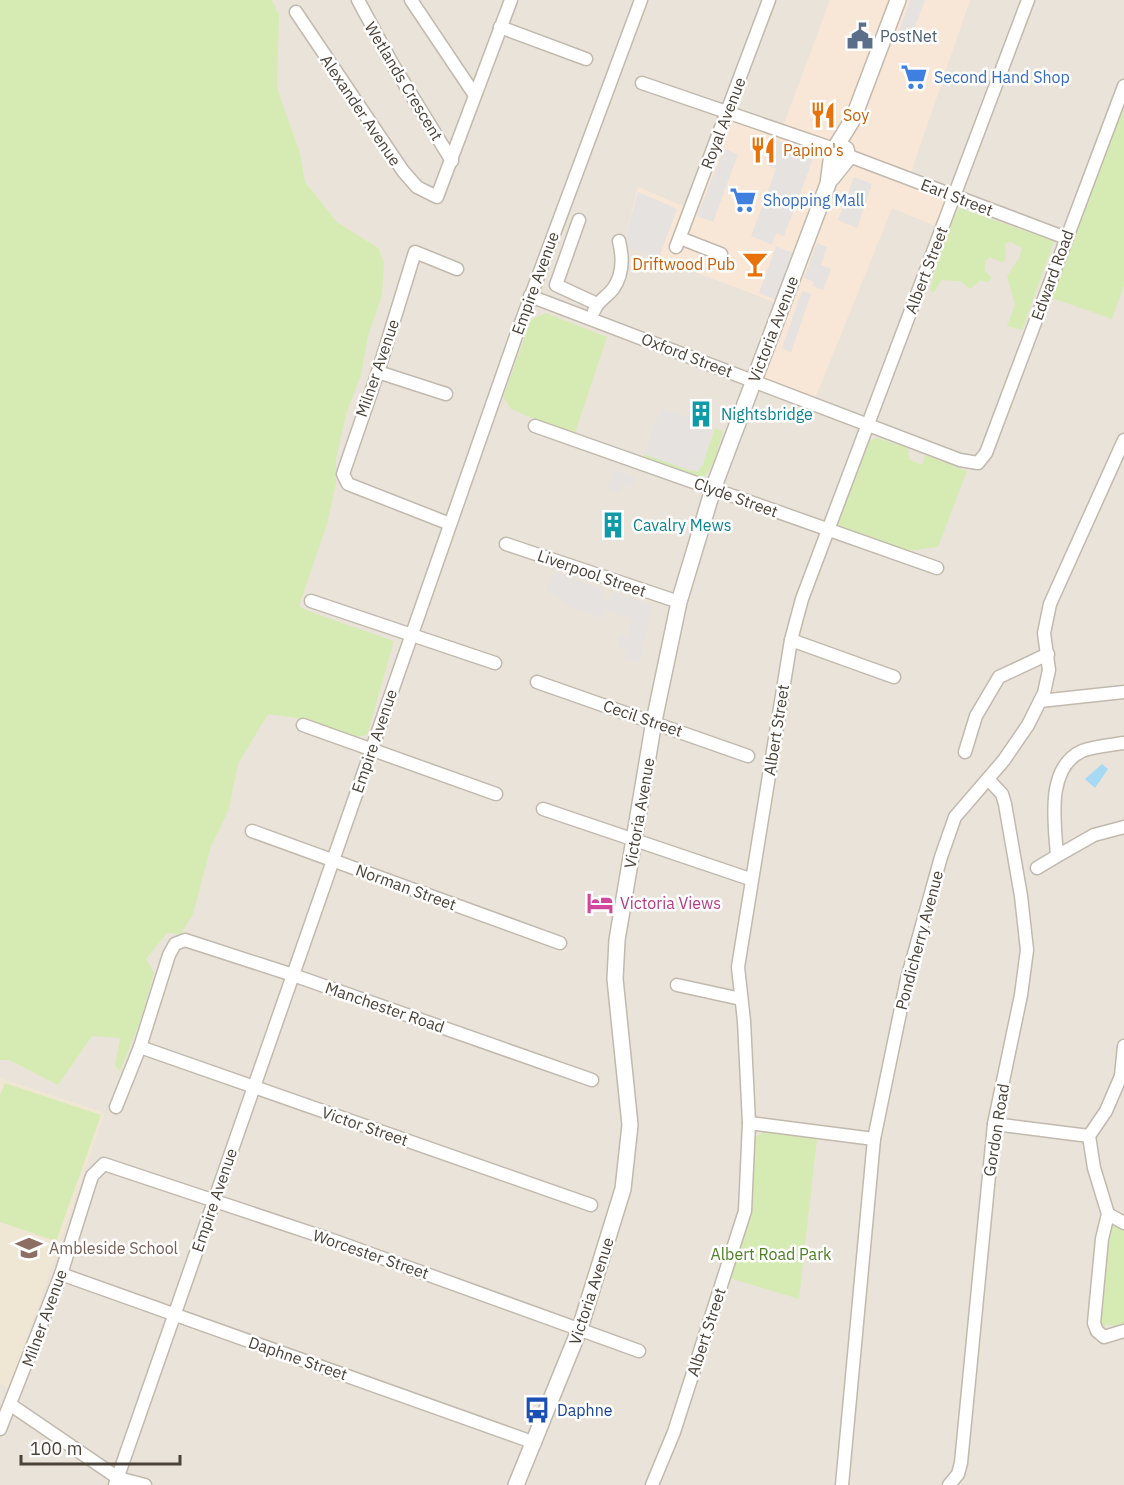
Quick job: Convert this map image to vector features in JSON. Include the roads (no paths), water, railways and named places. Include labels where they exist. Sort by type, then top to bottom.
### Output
[{"type":"street","name":"Wetlands Crescent","points":[[357,0],[397,72],[452,161]]},
{"type":"street","points":[[411,0],[474,94]]},
{"type":"street","points":[[452,161],[474,94],[511,0]]},
{"type":"street","name":"Empire Avenue","points":[[116,1482],[530,296],[641,0]]},
{"type":"street","name":"Royal Avenue","points":[[721,254],[678,243],[769,0]]},
{"type":"street","name":"Victoria Avenue","points":[[516,1485],[580,1328],[624,1189],[630,1125],[615,979],[617,940],[654,721],[679,602],[713,489],[898,0]]},
{"type":"street","name":"Albert Street","points":[[652,1485],[674,1432],[745,1211],[749,1123],[738,968],[750,879],[791,640],[827,530],[1028,0]]},
{"type":"street","name":"Alexander Avenue","points":[[296,12],[403,171],[417,187],[437,197],[452,161]]},
{"type":"street","points":[[500,27],[586,59]]},
{"type":"street","name":"Earl Street","points":[[642,83],[727,111],[1065,238]]},
{"type":"street","name":"Edward Road","points":[[978,463],[986,453],[1124,86]]},
{"type":"street","points":[[579,220],[556,285],[597,304]]},
{"type":"street","points":[[591,318],[597,304],[615,286],[623,262],[619,241]]},
{"type":"street","name":"Milner Avenue","points":[[450,524],[348,484],[343,478],[343,468],[378,372],[415,252],[457,269]]},
{"type":"street","name":"Oxford Street","points":[[530,296],[968,463],[978,463]]},
{"type":"street","points":[[378,372],[446,394]]},
{"type":"street","name":"Clyde Street","points":[[535,426],[937,568]]},
{"type":"street","name":"Pondicherry Avenue","points":[[842,1485],[874,1139],[907,979],[955,817],[1020,738],[1040,701],[1047,683],[1044,633],[1050,604],[1124,440]]},
{"type":"street","name":"Liverpool Street","points":[[506,543],[679,602]]},
{"type":"street","points":[[311,601],[495,663]]},
{"type":"street","points":[[791,640],[894,677]]},
{"type":"street","points":[[965,752],[976,716],[999,677],[1047,654]]},
{"type":"street","name":"Cecil Street","points":[[537,682],[654,721],[748,756]]},
{"type":"street","points":[[1040,701],[1124,692]]},
{"type":"street","points":[[303,725],[496,794]]},
{"type":"street","points":[[1057,856],[1055,796],[1061,774],[1069,762],[1083,751],[1124,743]]},
{"type":"street","name":"Gordon Road","points":[[949,1485],[958,1474],[961,1463],[994,1124],[1021,996],[1027,950],[1021,896],[1005,804],[1002,794],[988,778]]},
{"type":"street","points":[[543,809],[750,879]]},
{"type":"street","points":[[1037,868],[1094,835],[1124,827]]},
{"type":"street","name":"Norman Street","points":[[252,831],[560,943]]},
{"type":"street","name":"Manchester Road","points":[[140,1047],[169,955],[177,942],[185,940],[293,975],[592,1080]]},
{"type":"street","points":[[677,985],[741,999]]},
{"type":"street","points":[[1124,1046],[1122,1075],[1106,1111],[1089,1136],[1094,1168],[1108,1214],[1102,1239],[1094,1323],[1097,1331],[1104,1337],[1124,1331]]},
{"type":"street","points":[[116,1107],[140,1047]]},
{"type":"street","name":"Victor Street","points":[[140,1047],[591,1204]]},
{"type":"street","points":[[749,1123],[874,1139]]},
{"type":"street","points":[[994,1124],[1089,1136]]},
{"type":"street","name":"Milner Avenue","points":[[0,1429],[61,1274],[92,1176],[101,1165]]},
{"type":"street","name":"Worcester Street","points":[[101,1165],[120,1167],[580,1328],[639,1351]]},
{"type":"street","points":[[1108,1214],[1124,1223]]},
{"type":"street","name":"Daphne Street","points":[[61,1274],[535,1443]]},
{"type":"street","points":[[11,1405],[116,1482],[145,1485]]},
{"type":"water","points":[[1102,764],[1108,769],[1095,788],[1085,779]]},
{"type":"place","name":"PostNet","points":[[860,36]]},
{"type":"place","name":"Second Hand Shop","points":[[914,77]]},
{"type":"place","name":"Soy","points":[[823,115]]},
{"type":"place","name":"Papino's","points":[[763,150]]},
{"type":"place","name":"Shopping Mall","points":[[743,200]]},
{"type":"place","name":"Driftwood Pub","points":[[755,264]]},
{"type":"place","name":"Nightsbridge","points":[[701,414]]},
{"type":"place","name":"Cavalry Mews","points":[[613,525]]},
{"type":"place","name":"Victoria Views","points":[[600,903]]},
{"type":"place","name":"Ambleside School","points":[[29,1248]]},
{"type":"place","name":"Daphne","points":[[537,1410]]},
{"type":"park label","name":"Albert Road Park","points":[[771,1254]]}]
